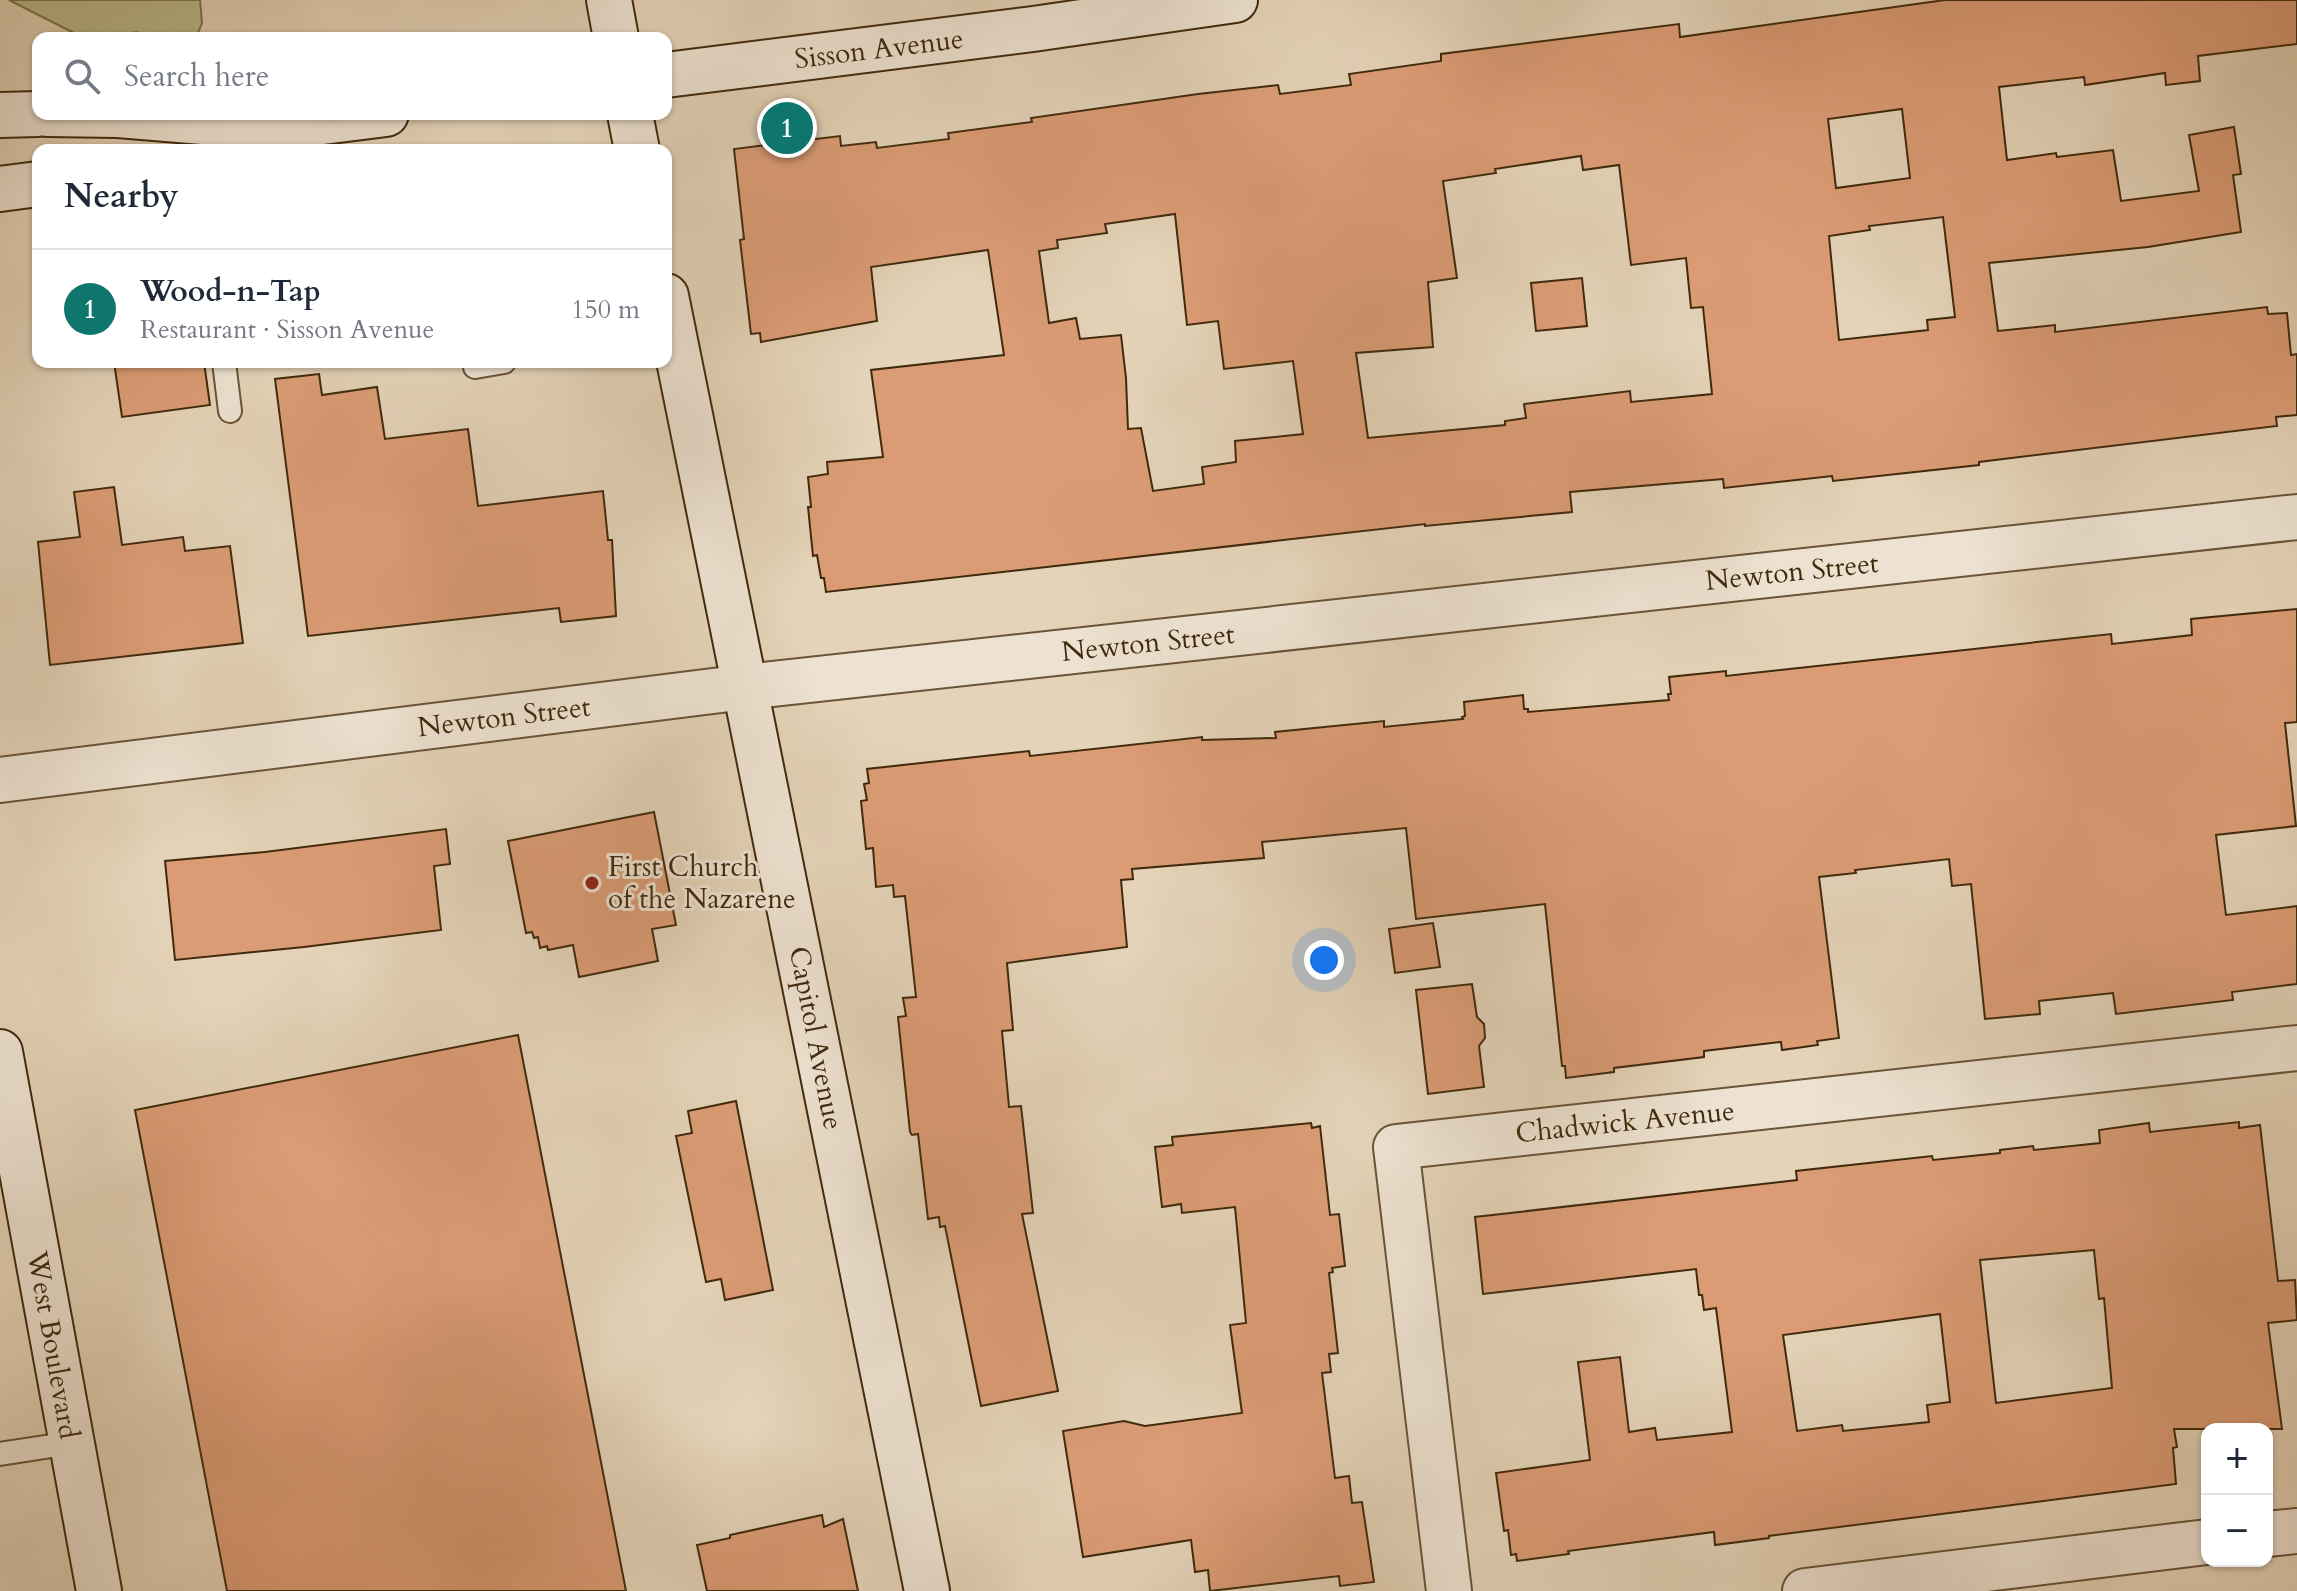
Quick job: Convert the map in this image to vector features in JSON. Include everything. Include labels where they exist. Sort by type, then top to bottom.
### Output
[{"type":"street","points":[[609,0],[615,32]]},
{"type":"street","name":"Sisson Avenue","points":[[672,74],[1235,0]]},
{"type":"street","points":[[0,115],[32,114]]},
{"type":"street","points":[[178,120],[275,128]]},
{"type":"street","points":[[223,144],[275,128],[338,120]]},
{"type":"street","points":[[631,120],[636,144]]},
{"type":"street","points":[[0,189],[32,185]]},
{"type":"street","name":"Capitol Avenue","points":[[672,339],[927,1591]]},
{"type":"street","name":"Newton Street","points":[[0,780],[745,687],[2297,517]]},
{"type":"street","name":"Chadwick Avenue","points":[[1449,1591],[1396,1147],[2297,1048]]},
{"type":"street","name":"West Boulevard","points":[[0,1052],[7,1131],[99,1591]]},
{"type":"street","points":[[2273,1533],[2297,1531]]},
{"type":"street","points":[[1805,1591],[2201,1543]]},
{"type":"lane","points":[[225,368],[230,411]]},
{"type":"lane","points":[[0,1454],[71,1443]]},
{"type":"shaded area","points":[[9,0],[200,0],[202,23],[198,32],[72,32]]},
{"type":"building","points":[[1945,0],[2297,0],[2297,44],[2198,56],[2200,81],[2166,85],[2165,73],[2085,85],[2084,77],[1999,87],[2007,160],[2113,150],[2121,201],[2199,191],[2189,135],[2234,127],[2241,174],[2233,175],[2241,232],[2148,247],[1989,263],[1998,331],[2055,325],[2055,332],[2267,307],[2268,314],[2287,313],[2291,355],[2297,354],[2297,415],[2276,417],[2277,426],[1979,462],[1979,465],[1833,481],[1832,476],[1724,488],[1723,479],[1570,492],[1572,512],[1425,524],[826,592],[817,555],[813,556],[808,477],[828,474],[827,462],[883,457],[871,370],[1004,355],[988,250],[871,267],[877,321],[761,342],[760,333],[751,334],[734,149],[840,136],[841,146],[876,142],[877,148],[949,139],[948,133],[1032,122],[1031,118],[1198,94],[1278,85],[1280,94],[1351,85],[1349,74],[1441,61],[1441,54],[1679,24],[1680,37]],"holes":[[[1902,109],[1910,178],[1836,188],[1828,119]],[[1581,156],[1583,170],[1619,165],[1631,265],[1686,258],[1691,308],[1703,307],[1712,394],[1631,402],[1630,391],[1524,404],[1526,418],[1505,421],[1505,425],[1368,438],[1356,353],[1433,347],[1428,282],[1457,278],[1443,181],[1496,173],[1495,169]],[[1175,214],[1187,325],[1218,321],[1224,369],[1293,361],[1303,434],[1235,441],[1236,462],[1202,467],[1204,484],[1153,491],[1141,428],[1128,429],[1121,335],[1080,339],[1076,318],[1049,323],[1039,251],[1058,248],[1057,240],[1107,233],[1105,224]],[[1943,217],[1955,317],[1927,320],[1928,330],[1839,340],[1829,236],[1870,230],[1869,226]]]},
{"type":"building","points":[[1582,278],[1587,326],[1536,331],[1531,283]]},
{"type":"building","points":[[115,368],[205,368],[210,405],[122,417]]},
{"type":"building","points":[[319,374],[322,395],[377,387],[385,439],[468,429],[478,506],[603,491],[608,540],[612,540],[616,616],[561,622],[559,608],[308,636],[275,379]]},
{"type":"building","points":[[114,487],[122,545],[183,537],[185,551],[230,546],[243,643],[50,665],[38,542],[80,537],[74,492]]},
{"type":"building","points":[[2297,609],[2297,722],[2285,723],[2296,826],[2216,835],[2226,915],[2297,906],[2297,984],[2232,992],[2233,1000],[2116,1014],[2113,993],[2039,1001],[2040,1014],[1985,1019],[1971,884],[1952,886],[1949,859],[1819,877],[1839,1038],[1817,1041],[1818,1045],[1782,1050],[1781,1042],[1704,1051],[1704,1057],[1614,1068],[1614,1072],[1566,1078],[1565,1066],[1562,1066],[1545,904],[1416,919],[1406,828],[1262,842],[1264,858],[1132,869],[1133,879],[1121,880],[1127,947],[1007,963],[1013,1030],[1002,1031],[1009,1107],[1021,1106],[1033,1213],[1022,1214],[1058,1391],[981,1406],[945,1226],[940,1227],[939,1217],[928,1219],[918,1134],[912,1135],[910,1132],[898,1017],[906,1016],[903,998],[916,997],[905,896],[894,897],[893,885],[876,887],[873,848],[866,849],[861,801],[867,800],[864,784],[869,783],[867,769],[1029,751],[1030,756],[1202,737],[1202,740],[1276,738],[1275,732],[1384,721],[1384,727],[1463,719],[1464,702],[1523,695],[1524,709],[1528,712],[1669,700],[1669,677],[1726,671],[1726,676],[2111,634],[2112,644],[2192,635],[2191,619]]},
{"type":"building","name":"First Church of the Nazarene","points":[[654,812],[676,925],[652,929],[658,961],[579,977],[573,945],[548,950],[547,946],[540,948],[538,937],[534,938],[532,932],[526,933],[508,841]]},
{"type":"building","points":[[446,829],[450,864],[434,866],[441,930],[175,960],[165,861]]},
{"type":"building","points":[[1433,923],[1440,967],[1395,973],[1389,929]]},
{"type":"building","points":[[1472,984],[1477,1017],[1484,1024],[1485,1038],[1479,1046],[1484,1087],[1428,1094],[1416,990]]},
{"type":"building","points":[[518,1035],[626,1591],[227,1591],[135,1110]]},
{"type":"building","points":[[736,1101],[773,1290],[725,1300],[721,1279],[706,1282],[676,1136],[692,1133],[688,1111]]},
{"type":"building","points":[[2239,1122],[2239,1128],[2260,1125],[2278,1281],[2295,1280],[2297,1320],[2268,1323],[2282,1429],[2273,1429],[2273,1423],[2201,1423],[2201,1429],[2174,1429],[2176,1484],[1715,1545],[1714,1532],[1568,1551],[1569,1554],[1517,1561],[1516,1554],[1511,1555],[1508,1530],[1504,1531],[1496,1473],[1590,1460],[1578,1362],[1620,1357],[1629,1432],[1655,1428],[1657,1440],[1732,1432],[1716,1308],[1704,1310],[1696,1269],[1483,1294],[1475,1217],[1797,1180],[1796,1171],[1932,1156],[1933,1160],[2000,1153],[2000,1150],[2033,1146],[2034,1150],[2100,1143],[2099,1130],[2149,1123],[2150,1132]],"holes":[[[2094,1250],[2099,1299],[2104,1298],[2112,1388],[1996,1403],[1980,1260]],[[1940,1314],[1950,1402],[1927,1405],[1929,1422],[1843,1431],[1842,1425],[1797,1431],[1783,1335]]]},
{"type":"building","points":[[1311,1123],[1312,1128],[1320,1126],[1330,1215],[1339,1214],[1345,1266],[1332,1268],[1333,1272],[1329,1273],[1338,1353],[1329,1354],[1331,1372],[1322,1373],[1335,1478],[1349,1476],[1352,1503],[1362,1502],[1374,1582],[1340,1586],[1339,1576],[1210,1591],[1208,1570],[1195,1572],[1191,1540],[1083,1557],[1063,1431],[1124,1421],[1145,1426],[1242,1413],[1230,1325],[1246,1323],[1235,1207],[1182,1213],[1181,1204],[1162,1207],[1155,1147],[1173,1145],[1172,1137]]},
{"type":"building","points":[[822,1515],[824,1527],[843,1519],[858,1591],[707,1591],[697,1545]]},
{"type":"place","name":"Wood-n-Tap","points":[[787,128]]},
{"type":"place","name":"First Church of the Nazarene","points":[[592,883]]}]
